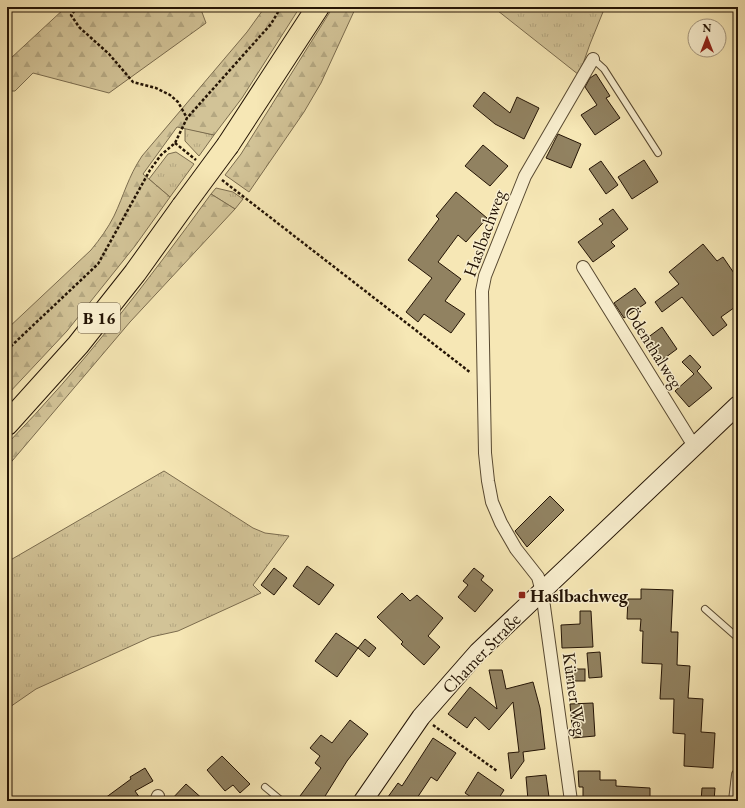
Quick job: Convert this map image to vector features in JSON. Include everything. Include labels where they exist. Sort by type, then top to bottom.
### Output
[{"type":"highway","name":"B 16","points":[[7,424],[78,345],[135,273],[228,145],[318,7]]},
{"type":"street","name":"Haslbachweg","points":[[542,592],[538,577],[516,549],[501,523],[492,502],[485,453],[482,291],[485,276],[525,176],[592,59]]},
{"type":"street","name":"Ödenthalweg","points":[[583,267],[694,446]]},
{"type":"street","name":"Chamer Straße","points":[[364,801],[421,717],[478,652],[738,405]]},
{"type":"street","name":"Kürner Weg","points":[[542,592],[571,801]]},
{"type":"street","points":[[735,801],[738,775]]},
{"type":"lane","points":[[592,59],[604,69],[658,153]]},
{"type":"lane","points":[[705,609],[738,638]]},
{"type":"lane","points":[[265,787],[282,801]]},
{"type":"path","points":[[78,7],[72,15],[79,27],[109,54],[133,82],[156,88],[170,95],[178,102],[187,118]]},
{"type":"path","points":[[7,350],[98,264],[150,170],[161,155],[175,143],[187,118],[271,24],[280,7]]},
{"type":"path","points":[[175,143],[200,163]]},
{"type":"path","points":[[219,177],[484,383]]},
{"type":"path","points":[[421,717],[497,772]]},
{"type":"green space","points":[[66,7],[200,7],[206,23],[109,93],[33,73],[15,91],[7,91],[7,55],[11,58]]},
{"type":"green space","points":[[265,7],[300,7],[242,98],[214,135],[177,127],[143,174],[170,197],[135,246],[67,331],[7,395],[7,329],[91,250],[112,220],[142,156],[247,32]]},
{"type":"green space","points":[[333,7],[356,7],[321,83],[304,112],[249,192],[225,175],[241,154]]},
{"type":"green space","points":[[493,7],[605,7],[579,75]]},
{"type":"green space","points":[[185,128],[214,135],[199,156],[185,141]]},
{"type":"green space","points":[[176,152],[194,164],[170,197],[149,179],[168,154]]},
{"type":"green space","points":[[216,188],[233,192],[243,199],[235,209],[211,194]]},
{"type":"green space","points":[[211,194],[235,209],[130,322],[7,467],[7,444],[62,385],[114,323]]},
{"type":"green space","points":[[164,471],[253,528],[265,533],[289,536],[253,585],[261,593],[178,631],[151,637],[36,689],[7,709],[7,562]]},
{"type":"building","points":[[596,74],[610,96],[606,98],[620,118],[595,135],[581,115],[597,105],[585,87],[590,78]]},
{"type":"building","points":[[484,92],[510,113],[517,97],[539,108],[524,139],[495,124],[473,106]]},
{"type":"building","points":[[558,134],[581,144],[571,168],[546,158]]},
{"type":"building","points":[[483,145],[508,166],[490,186],[465,166]]},
{"type":"building","points":[[644,160],[658,182],[632,199],[618,177]]},
{"type":"building","points":[[601,161],[618,185],[606,194],[589,169]]},
{"type":"building","points":[[456,192],[487,218],[466,242],[458,235],[438,262],[461,279],[445,301],[465,314],[451,333],[424,314],[418,322],[406,312],[432,278],[408,260],[439,219],[436,216]]},
{"type":"building","points":[[613,209],[628,229],[611,242],[615,246],[593,262],[578,242],[603,224],[599,219]]},
{"type":"building","points":[[703,244],[717,261],[723,257],[738,279],[738,305],[721,317],[727,325],[713,336],[682,297],[662,312],[655,302],[679,284],[669,272]]},
{"type":"building","points":[[635,288],[646,303],[624,318],[614,303]]},
{"type":"building","points":[[662,327],[677,349],[658,363],[643,341]]},
{"type":"building","points":[[690,355],[701,367],[697,371],[712,388],[689,407],[675,391],[694,374],[682,362]]},
{"type":"building","points":[[550,496],[564,510],[527,547],[515,531]]},
{"type":"building","points":[[307,566],[334,585],[319,605],[293,586]]},
{"type":"building","points":[[274,568],[287,578],[274,595],[261,585]]},
{"type":"building","points":[[474,568],[484,576],[481,580],[493,590],[475,612],[458,597],[468,585],[463,581]]},
{"type":"building","points":[[641,589],[673,590],[671,632],[678,632],[677,665],[690,666],[688,698],[703,699],[701,732],[715,733],[713,768],[684,766],[685,734],[673,733],[674,699],[660,699],[662,664],[642,663],[643,631],[640,631],[641,619],[627,619],[628,599],[641,599]]},
{"type":"building","points":[[402,593],[410,601],[417,595],[443,618],[428,636],[440,647],[424,665],[401,644],[403,642],[377,617]]},
{"type":"building","points":[[580,611],[591,611],[593,647],[562,648],[561,625],[580,624]]},
{"type":"building","points":[[336,633],[358,648],[337,677],[315,661]]},
{"type":"building","points":[[365,639],[376,648],[369,657],[358,648]]},
{"type":"building","points":[[600,652],[602,677],[589,678],[587,653]]},
{"type":"building","points":[[567,669],[585,669],[585,681],[567,681]]},
{"type":"building","points":[[489,670],[502,670],[506,689],[533,682],[540,708],[545,749],[523,752],[524,761],[511,779],[508,753],[519,752],[513,702],[489,730],[475,717],[467,728],[448,714],[470,687],[497,709]]},
{"type":"building","points":[[593,703],[595,736],[573,738],[570,704]]},
{"type":"building","points":[[350,720],[368,734],[347,761],[322,801],[307,801],[300,796],[321,768],[315,763],[320,756],[310,748],[321,735],[332,743]]},
{"type":"building","points":[[433,738],[456,753],[437,781],[431,777],[415,801],[385,801],[398,783],[402,786]]},
{"type":"building","points":[[222,756],[250,784],[240,793],[233,785],[225,791],[207,770]]},
{"type":"building","points":[[145,768],[153,781],[135,791],[142,801],[101,801],[131,779],[130,777]]},
{"type":"building","points":[[578,771],[600,771],[600,780],[616,780],[616,786],[650,788],[650,801],[583,801],[583,787],[579,787]]},
{"type":"building","points":[[478,772],[504,790],[497,801],[477,801],[465,793]]},
{"type":"building","points":[[546,775],[549,797],[528,800],[526,777]]},
{"type":"building","points":[[186,784],[205,801],[170,801]]},
{"type":"building","points":[[702,788],[715,788],[714,801],[701,801]]},
{"type":"place","name":"Haslbachweg","points":[[522,595]]}]
